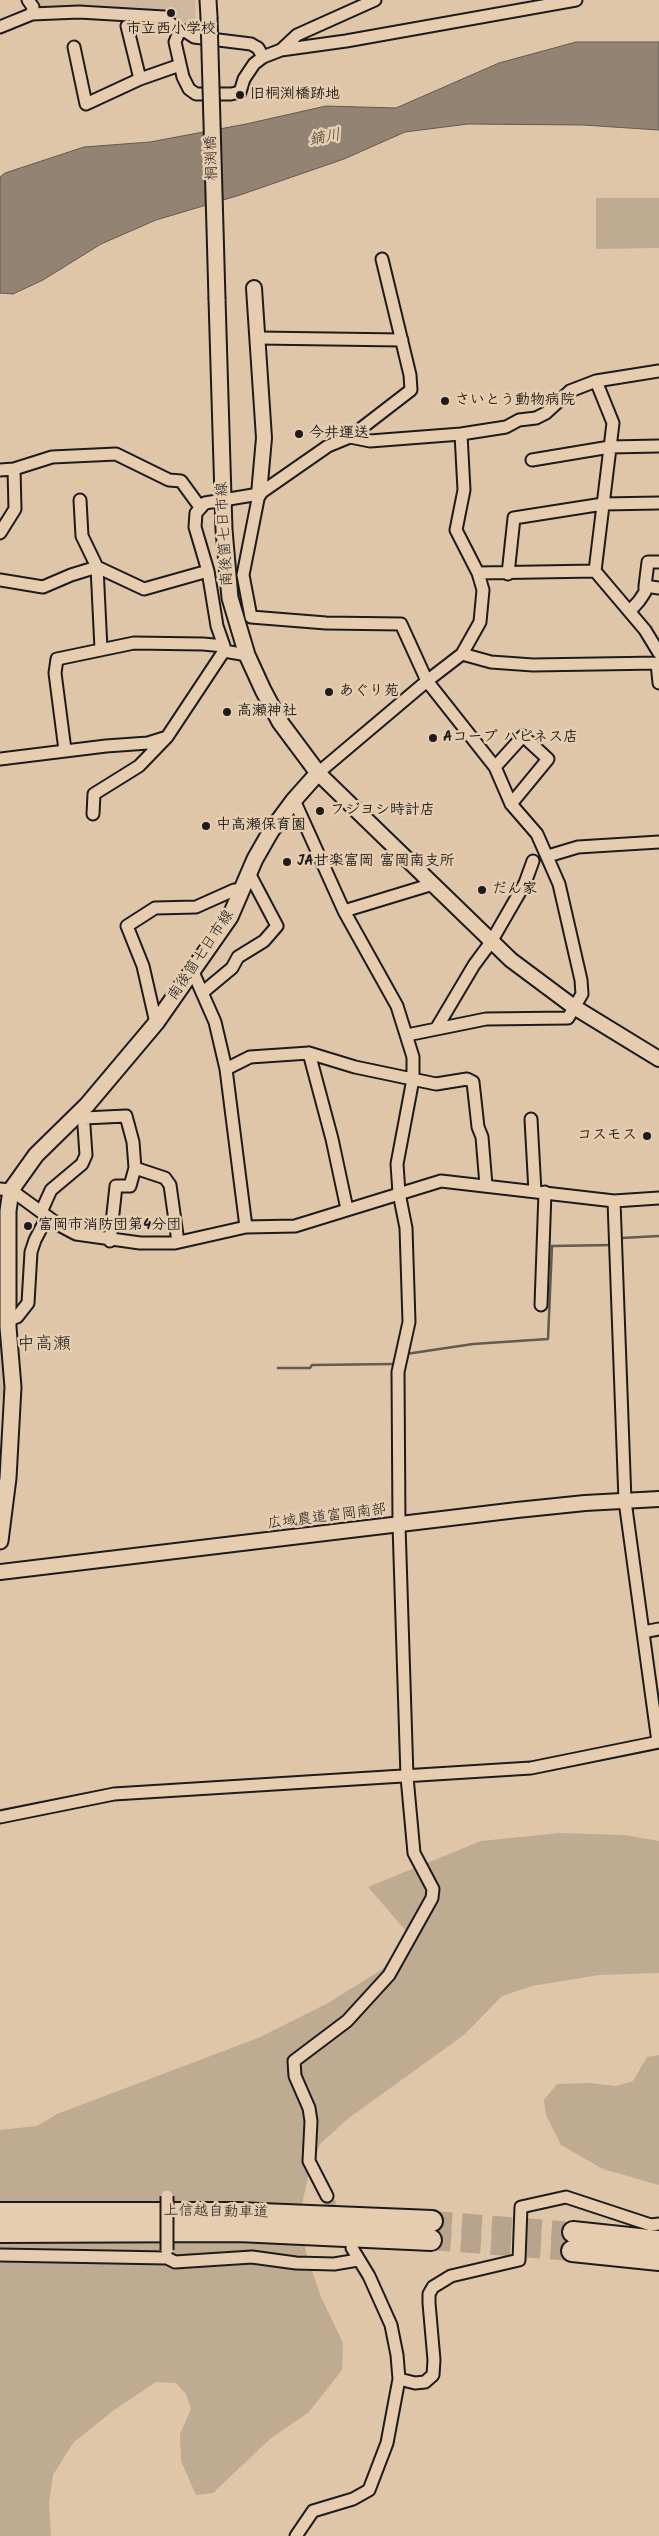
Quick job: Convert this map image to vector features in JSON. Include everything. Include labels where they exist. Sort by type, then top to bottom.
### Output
[{"type":"highway","name":"上信越自動車道","points":[[0,2213],[237,2213],[431,2230],[0,2232]]},
{"type":"highway","points":[[659,2241],[573,2241],[659,2260]]},
{"type":"main road","name":"桐渕橋","points":[[208,0],[217,299]]},
{"type":"main road","name":"南後箇七日市線","points":[[0,1540],[8,1478],[13,1388],[5,1324],[8,1212],[6,1190],[36,1155],[83,1114],[156,1023],[230,917],[249,873],[271,831],[294,800],[318,773],[280,722],[247,655],[230,598],[225,567],[217,299]]},
{"type":"street","points":[[28,0],[33,7],[32,14]]},
{"type":"street","points":[[281,50],[297,35],[375,0]]},
{"type":"street","points":[[179,32],[174,42],[189,89],[196,94],[231,94],[240,92],[250,69],[263,57],[281,50],[346,41],[576,0]]},
{"type":"street","points":[[0,27],[32,14],[79,12],[164,17],[179,32]]},
{"type":"street","points":[[127,26],[140,79]]},
{"type":"street","points":[[179,32],[184,31],[194,37],[251,44],[258,48],[263,57]]},
{"type":"street","points":[[74,47],[86,104],[140,79],[180,65]]},
{"type":"street","points":[[93,814],[94,794],[139,766],[167,737],[224,649],[208,571],[195,527],[196,513],[200,506],[206,503],[259,494],[328,446],[350,437],[411,390],[410,375],[382,259]]},
{"type":"street","points":[[254,288],[264,438],[259,494],[243,575],[251,618],[326,623],[401,624],[427,681],[495,767],[511,804],[530,824],[548,856],[559,884],[581,980],[582,994],[568,1018],[486,1018],[407,1035]]},
{"type":"street","points":[[258,338],[402,340]]},
{"type":"street","points":[[350,437],[370,440],[461,434],[506,427],[519,420],[536,418],[546,413],[570,391],[596,381],[659,372]]},
{"type":"street","points":[[596,381],[613,423],[595,571],[630,611],[658,660],[659,683]]},
{"type":"street","points":[[461,434],[464,490],[456,530],[478,573],[483,590],[480,622],[462,654],[318,773],[510,960],[574,1007],[659,1059]]},
{"type":"street","points":[[532,460],[610,448],[659,446]]},
{"type":"street","points":[[0,470],[52,457],[116,454],[169,480],[181,481],[200,506]]},
{"type":"street","points":[[0,533],[15,509],[14,468]]},
{"type":"street","points":[[80,500],[82,536],[97,567],[101,649]]},
{"type":"street","points":[[508,574],[514,518],[603,504],[659,503]]},
{"type":"street","points":[[630,611],[642,596],[648,562],[659,562]]},
{"type":"street","points":[[0,580],[43,587],[71,575],[97,567],[144,589],[208,571]]},
{"type":"street","points":[[478,573],[508,574],[595,571]]},
{"type":"street","points":[[645,586],[659,588]]},
{"type":"street","points":[[65,750],[55,672],[57,659],[134,643],[224,649],[247,655]]},
{"type":"street","points":[[462,654],[491,662],[533,665],[658,660]]},
{"type":"street","points":[[495,767],[523,736],[548,759],[511,804]]},
{"type":"street","points":[[0,759],[65,750],[148,743],[167,737]]},
{"type":"street","points":[[294,800],[344,911],[397,1006],[413,1057],[413,1079],[397,1164],[398,1193],[406,1228],[409,1322],[398,1372],[399,1526],[407,1777],[414,1853],[433,1889],[432,1898],[388,1975],[365,2003],[346,2021],[294,2061],[295,2076],[309,2108],[311,2121],[309,2161],[327,2196]]},
{"type":"street","points":[[548,856],[578,847],[659,842]]},
{"type":"street","points":[[436,1029],[474,965],[492,942],[525,883],[533,861]]},
{"type":"street","points":[[202,993],[232,968],[238,958],[264,941],[277,926],[249,873]]},
{"type":"street","points":[[344,911],[433,884]]},
{"type":"street","points":[[156,1023],[143,966],[127,926],[156,908],[196,908],[234,890],[242,890]]},
{"type":"street","points":[[193,972],[215,1022],[226,1069],[246,1227]]},
{"type":"street","points":[[226,1069],[250,1057],[309,1053],[355,1067],[436,1084],[467,1079],[473,1082],[478,1127],[482,1137],[486,1186]]},
{"type":"street","points":[[309,1053],[328,1122],[347,1209]]},
{"type":"street","points":[[5,1324],[17,1317],[28,1303],[31,1252],[51,1190],[82,1164],[86,1155],[83,1114],[126,1116],[133,1142],[135,1168],[130,1186],[116,1186],[110,1240]]},
{"type":"street","points":[[531,1119],[540,1192],[541,1305]]},
{"type":"street","points":[[135,1168],[165,1178],[170,1185],[178,1242]]},
{"type":"street","points":[[6,1190],[76,1234],[140,1243],[178,1242],[246,1227],[295,1226],[441,1181],[614,1201],[659,1198]]},
{"type":"street","points":[[0,1817],[114,1794],[531,1768],[659,1742],[625,1501],[614,1201]]},
{"type":"street","name":"広域農道富岡南部","points":[[0,1572],[399,1526],[517,1510],[659,1500]]},
{"type":"street","points":[[643,1632],[659,1629]]},
{"type":"street","points":[[167,2196],[167,2254],[175,2262],[252,2257],[296,2263],[334,2264],[358,2260]]},
{"type":"street","points":[[399,2379],[415,2383],[425,2382],[433,2375],[434,2360],[429,2303],[429,2294],[433,2287],[451,2276],[519,2260],[521,2206],[566,2197],[651,2225],[659,2224]]},
{"type":"street","points":[[296,2536],[313,2511],[353,2498],[369,2490],[387,2443],[399,2379],[397,2355],[391,2325],[369,2276],[352,2248]]},
{"type":"street","points":[[0,2255],[167,2254]]},
{"type":"shaded area","name":"市立西小学校","points":[[33,0],[195,0],[196,26],[174,20],[41,10]]},
{"type":"shaded area","points":[[596,198],[659,198],[659,248],[596,249]]},
{"type":"shaded area","points":[[0,1335],[2,1339],[5,1397],[0,1401]]},
{"type":"shaded area","points":[[559,1833],[625,1835],[659,1841],[659,1973],[599,1975],[532,1986],[502,1996],[464,2035],[350,2117],[320,2144],[308,2177],[299,2219],[307,2256],[321,2297],[343,2343],[342,2370],[309,2412],[270,2439],[213,2493],[196,2495],[181,2461],[180,2434],[191,2409],[186,2394],[176,2383],[156,2382],[114,2410],[73,2443],[53,2475],[49,2503],[51,2536],[0,2536],[0,2130],[37,2126],[57,2114],[258,2038],[328,2003],[381,1970],[413,1939],[368,1887],[481,1841]]},
{"type":"shaded area","points":[[659,2055],[659,2185],[603,2169],[561,2145],[546,2115],[544,2100],[557,2084],[590,2083],[616,2086],[633,2081],[647,2057]]},
{"type":"water","name":"鏑川","points":[[576,42],[659,42],[659,130],[583,125],[468,124],[405,132],[344,159],[240,195],[156,220],[101,244],[43,280],[13,294],[0,293],[0,177],[5,173],[84,147],[150,142],[246,124],[326,106],[396,108],[499,63]]},
{"type":"waterway","points":[[622,1238],[659,1236]]},
{"type":"waterway","points":[[406,1354],[473,1344],[548,1339],[552,1246],[612,1245]]},
{"type":"waterway","points":[[278,1368],[310,1368],[312,1365],[395,1364]]},
{"type":"tunnel","points":[[327,2196],[338,2220]]},
{"type":"tunnel","points":[[432,2221],[573,2232]]},
{"type":"tunnel","points":[[431,2240],[572,2251]]},
{"type":"place","name":"市立西小学校","points":[[171,13]]},
{"type":"place","name":"旧桐渕橋跡地","points":[[240,95]]},
{"type":"place","name":"さいとう動物病院","points":[[445,401]]},
{"type":"place","name":"今井運送","points":[[299,434]]},
{"type":"place","name":"あぐり苑","points":[[329,692]]},
{"type":"place","name":"高瀬神社","points":[[227,712]]},
{"type":"place","name":"Aコープ ハピネス店","points":[[433,738]]},
{"type":"place","name":"フジヨシ時計店","points":[[320,811]]},
{"type":"place","name":"中高瀬保育園","points":[[206,826]]},
{"type":"place","name":"JA甘楽富岡 富岡南支所","points":[[287,862]]},
{"type":"place","name":"だん家","points":[[482,890]]},
{"type":"place","name":"コスモス","points":[[647,1136]]},
{"type":"place","name":"富岡市消防団第4分団","points":[[28,1226]]},
{"type":"district","name":"中高瀬","points":[[44,1346]]}]
